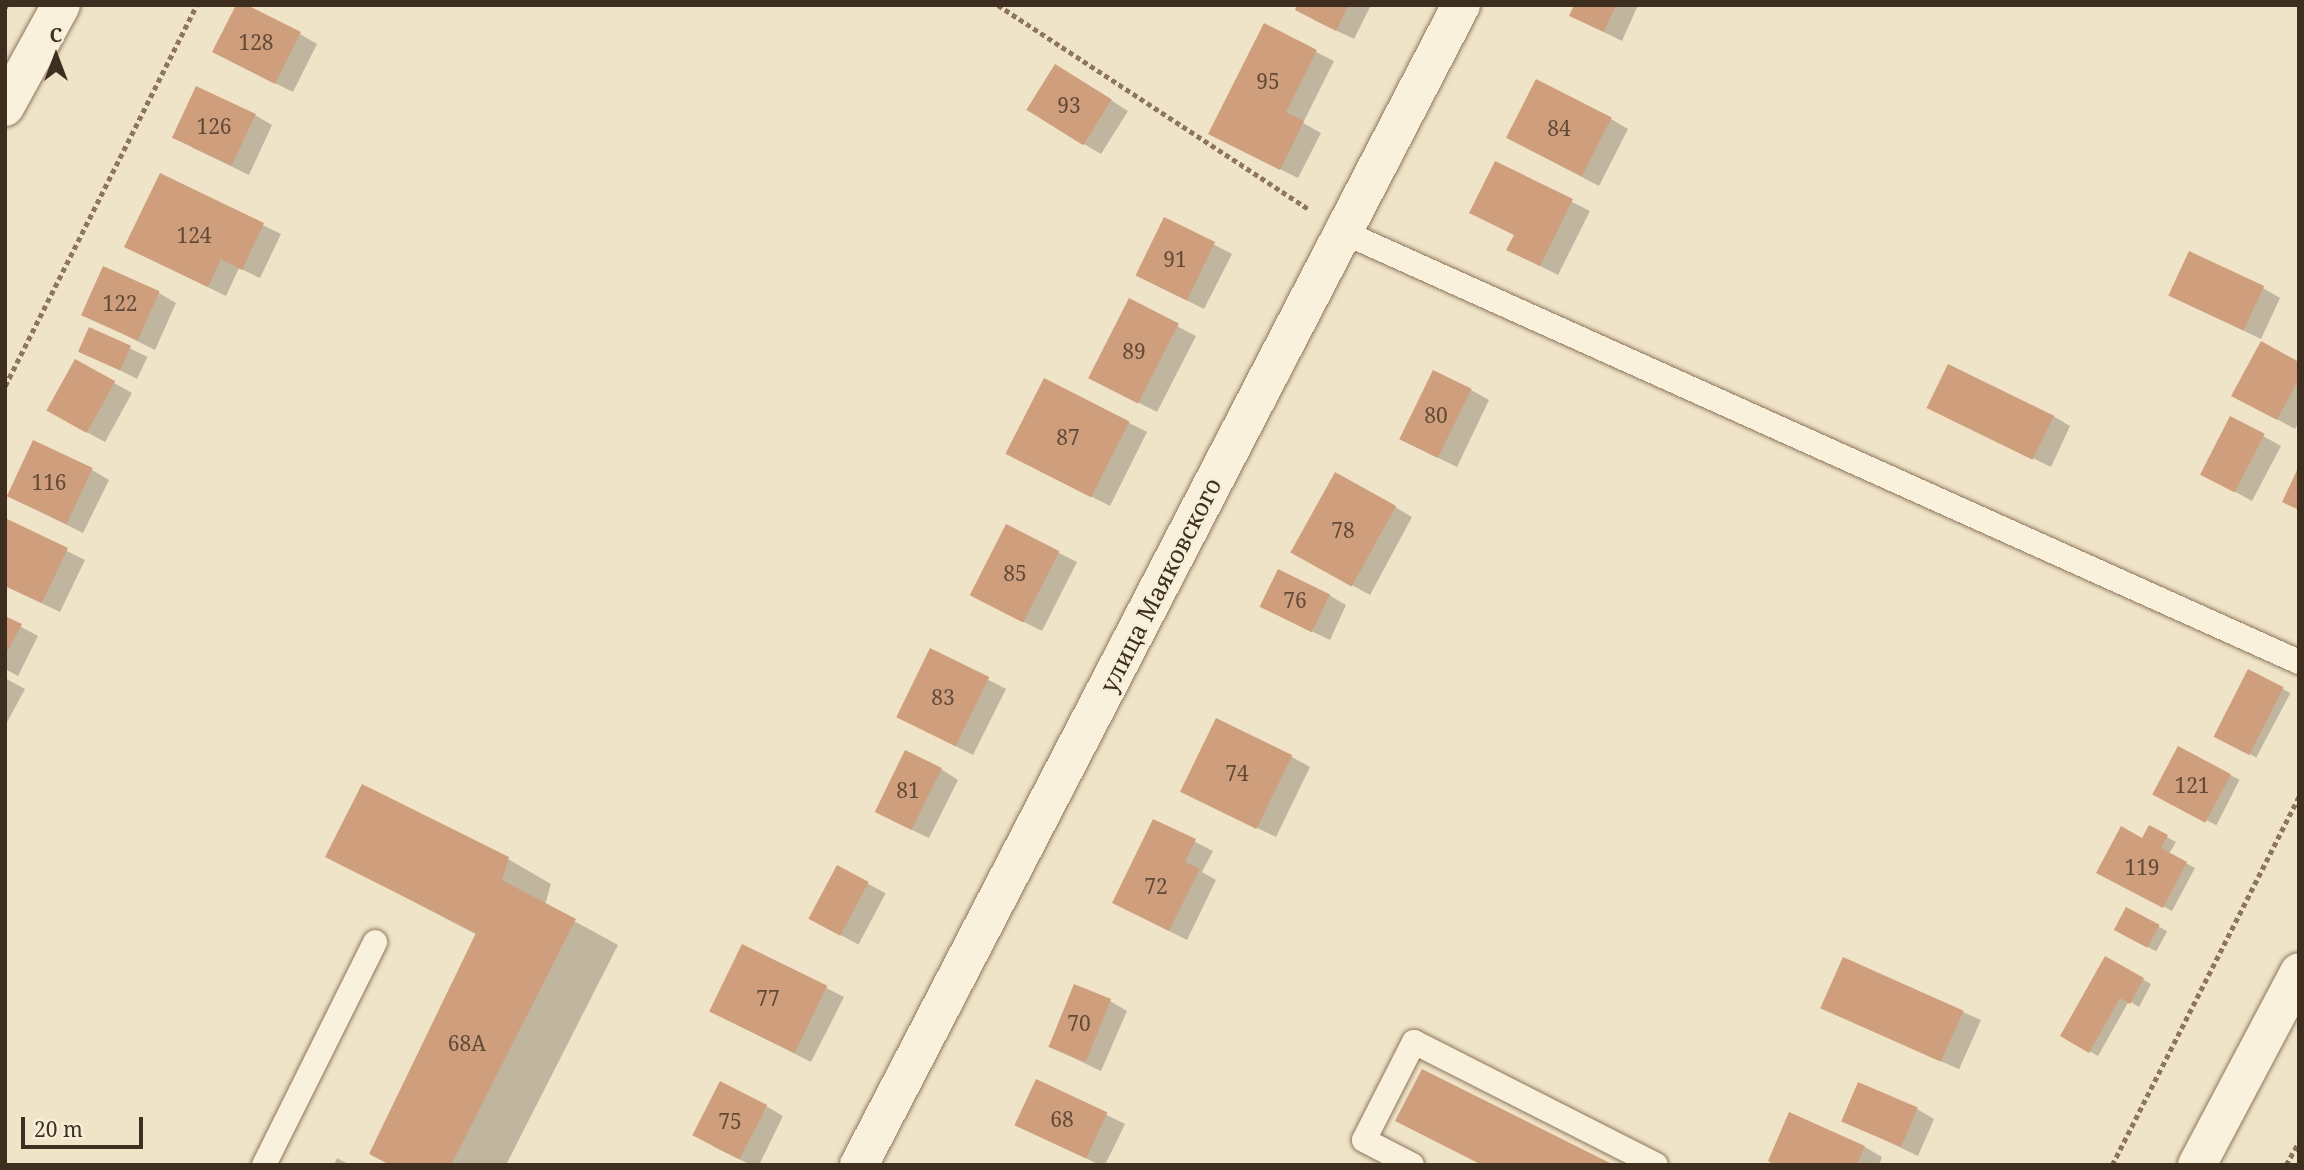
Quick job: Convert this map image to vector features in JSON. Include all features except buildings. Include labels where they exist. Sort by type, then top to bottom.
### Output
[{"type":"street","points":[[5,107],[61,5]]},
{"type":"street","name":"улица Маяковского","points":[[859,1165],[1461,5]]},
{"type":"street","points":[[2197,1165],[2298,975]]},
{"type":"lane","points":[[1343,232],[2299,662]]},
{"type":"lane","points":[[264,1165],[375,942]]},
{"type":"lane","points":[[1412,1165],[1364,1140],[1414,1042],[1656,1165]]},
{"type":"path","points":[[5,386],[197,5]]},
{"type":"path","points":[[998,5],[1343,232]]},
{"type":"path","points":[[2112,1165],[2299,796]]},
{"type":"path","points":[[2286,1165],[2299,1142]]}]
